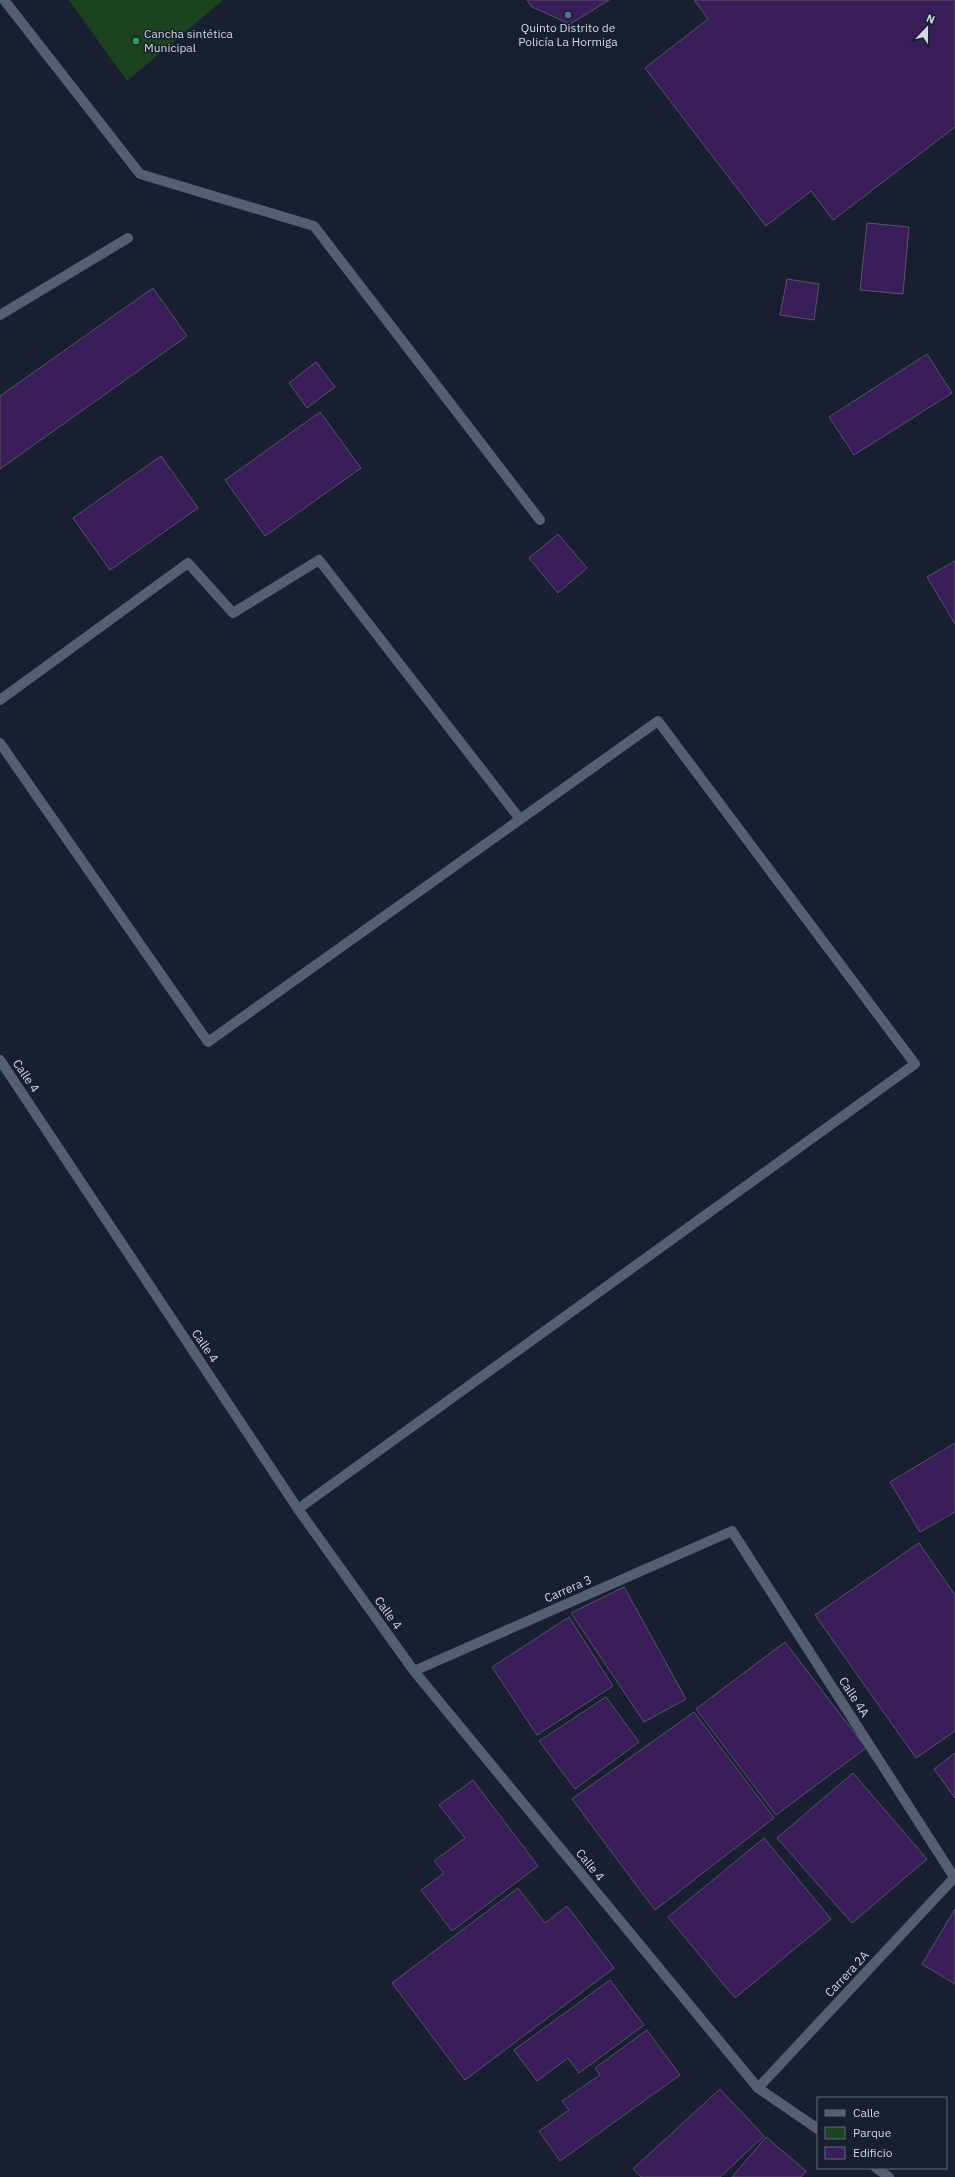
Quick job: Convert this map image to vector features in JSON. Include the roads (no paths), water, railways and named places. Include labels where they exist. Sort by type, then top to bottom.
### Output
[{"type":"street","points":[[4,0],[140,174],[314,226],[540,520]]},
{"type":"street","points":[[0,315],[128,238]]},
{"type":"street","points":[[0,700],[188,563],[232,613],[319,560],[520,819]]},
{"type":"street","points":[[0,743],[208,1042],[658,721],[915,1064],[298,1509]]},
{"type":"street","name":"Calle 4","points":[[0,1060],[298,1509],[414,1671],[758,2088],[817,2128]]},
{"type":"street","name":"Carrera 3","points":[[414,1671],[732,1531]]},
{"type":"street","name":"Calle 4A","points":[[732,1531],[954,1877]]},
{"type":"street","name":"Carrera 2A","points":[[758,2088],[954,1877]]},
{"type":"street","points":[[877,2169],[889,2177]]},
{"type":"place","name":"Quinto Distrito de Policía La Hormiga","points":[[568,15]]},
{"type":"place","name":"Cancha sintética Municipal","points":[[136,41]]}]
